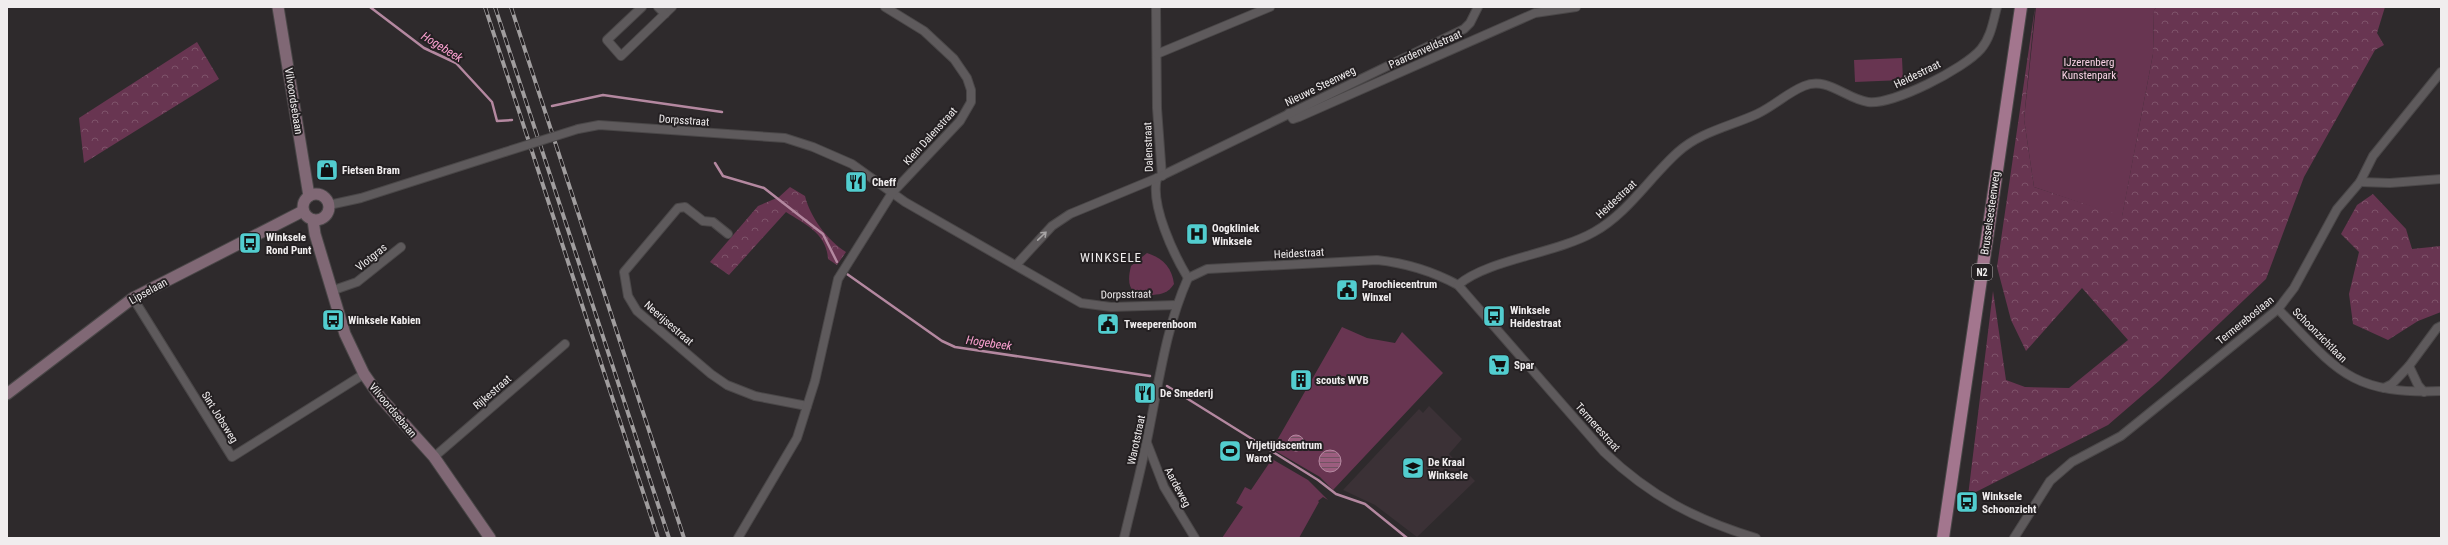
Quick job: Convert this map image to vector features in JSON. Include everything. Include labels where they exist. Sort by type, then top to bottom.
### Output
[{"type":"main road","name":"Brusselsesteenweg","points":[[1943,538],[2021,7]]},
{"type":"street","name":"Vilvoordsebaan","points":[[278,7],[309,196]]},
{"type":"street","points":[[642,7],[607,40],[621,56],[672,7]]},
{"type":"street","points":[[658,7],[665,14]]},
{"type":"street","name":"Klein Dalenstraat","points":[[885,7],[924,31],[950,55],[967,78],[971,90],[971,102],[960,121],[892,193]]},
{"type":"street","name":"Dalenstraat","points":[[1156,7],[1159,177],[1155,193],[1170,245],[1188,278]]},
{"type":"street","points":[[1157,54],[1270,7]]},
{"type":"street","name":"Nieuwe Steenweg","points":[[1159,177],[1464,29],[1470,23],[1478,7]]},
{"type":"street","name":"Paardenveldstraat","points":[[1289,113],[1293,119],[1299,117],[1534,13],[1576,7]]},
{"type":"street","name":"Heidestraat","points":[[1188,278],[1207,269],[1376,260],[1431,271],[1458,285],[1465,279],[1488,269],[1565,245],[1603,227],[1686,146],[1713,131],[1770,107],[1786,94],[1803,86],[1811,83],[1829,85],[1848,97],[1873,102],[1891,99],[1919,88],[1981,50],[1990,33],[1997,7]]},
{"type":"street","name":"Termereboslaan","points":[[2014,538],[2040,495],[2058,473],[2072,462],[2121,436],[2278,309],[2294,288],[2337,209],[2360,182],[2373,156],[2441,72]]},
{"type":"street","name":"Dorpsstraat","points":[[329,205],[361,198],[578,129],[599,125],[785,138],[837,156],[852,164],[892,193],[936,221],[1016,264],[1081,303],[1111,308],[1176,305]]},
{"type":"street","points":[[1016,264],[1060,220],[1159,177]]},
{"type":"street","points":[[2360,182],[2390,183],[2441,179]]},
{"type":"street","points":[[738,538],[797,438],[808,406],[838,279],[892,193]]},
{"type":"street","points":[[319,194],[328,200],[329,205],[327,215],[318,220],[313,220],[305,215],[303,210],[303,205],[309,196],[319,194]]},
{"type":"street","name":"Neerijsestraat","points":[[728,234],[713,222],[703,221],[685,207],[678,208],[624,272],[628,296],[637,311],[711,374],[728,385],[755,396],[808,406]]},
{"type":"street","name":"Lipselaan","points":[[7,394],[133,298],[303,210]]},
{"type":"street","name":"Vilvoordsebaan","points":[[313,220],[315,234],[345,334],[364,374],[380,397],[434,457],[490,538]]},
{"type":"street","name":"Vlotgras","points":[[331,291],[357,282],[401,247]]},
{"type":"street","name":"Warotstraat","points":[[1124,538],[1147,443],[1166,342],[1176,305],[1188,278]]},
{"type":"street","name":"Termerestraat","points":[[1458,285],[1604,452],[1629,476],[1654,493],[1701,519],[1756,538]]},
{"type":"street","name":"Sint Jobsweg","points":[[133,298],[232,456],[364,374]]},
{"type":"street","name":"Schoonzichtlaan","points":[[2278,309],[2333,366],[2357,381],[2384,388],[2424,392],[2441,391]]},
{"type":"street","points":[[2384,388],[2392,384],[2409,366],[2437,328],[2441,326]]},
{"type":"street","name":"Rijkestraat","points":[[434,457],[565,344]]},
{"type":"street","points":[[2409,366],[2418,385],[2424,392]]},
{"type":"street","name":"Aardeweg","points":[[1147,443],[1164,487],[1195,538]]},
{"type":"shaded area","name":"De Kraal Winksele","points":[[1429,406],[1462,439],[1449,454],[1475,481],[1417,537],[1375,505],[1343,490],[1419,409],[1423,413]]},
{"type":"shaded area","points":[[1293,435],[1299,435],[1304,440],[1302,449],[1299,451],[1293,451],[1288,446],[1288,440]]},
{"type":"shaded area","points":[[1330,450],[1338,453],[1341,461],[1338,469],[1330,472],[1322,469],[1319,461],[1322,453]]},
{"type":"green space","points":[[2035,7],[2024,119],[2034,187],[2122,216],[2153,54],[2154,10],[2157,7],[2385,7],[2377,33],[2384,45],[2375,50],[2304,177],[2266,279],[2159,381],[2108,425],[1968,496],[1993,291],[2006,380],[2025,387],[2069,388],[2128,340],[2082,288],[2026,351],[2011,320],[1997,267]]},
{"type":"green space","name":"IJzerenberg Kunstenpark","points":[[2036,7],[2157,7],[2154,10],[2153,54],[2122,217],[2034,187],[2024,119]]},
{"type":"green space","points":[[197,42],[219,79],[84,163],[79,118]]},
{"type":"green space","points":[[1902,58],[1903,80],[1855,82],[1854,60]]},
{"type":"green space","points":[[790,187],[805,196],[807,204],[815,220],[826,235],[846,252],[837,265],[828,259],[827,250],[819,236],[786,212],[729,275],[710,262],[758,206],[779,197]]},
{"type":"green space","points":[[2373,194],[2406,229],[2412,249],[2441,246],[2441,312],[2418,321],[2388,340],[2353,324],[2349,294],[2359,252],[2341,234],[2357,205]]},
{"type":"green space","points":[[1147,253],[1153,255],[1166,264],[1173,278],[1174,284],[1169,289],[1156,295],[1139,294],[1132,289],[1130,284],[1129,279],[1131,266]]},
{"type":"green space","points":[[1342,327],[1367,338],[1395,343],[1402,332],[1443,373],[1333,490],[1320,477],[1272,449]]},
{"type":"green space","points":[[1272,459],[1308,480],[1328,500],[1323,497],[1318,501],[1319,502],[1299,538],[1222,538],[1243,507],[1236,503],[1245,487],[1251,490]]},
{"type":"waterway","name":"Hogebeek","points":[[370,7],[424,48],[456,63],[492,102],[497,121],[512,120]]},
{"type":"waterway","name":"Hogebeek","points":[[552,106],[603,95],[722,112]]},
{"type":"waterway","name":"Hogebeek","points":[[715,163],[723,176],[764,188],[823,234],[837,262]]},
{"type":"waterway","name":"Hogebeek","points":[[847,274],[942,341],[955,347],[1150,376]]},
{"type":"waterway","name":"Hogebeek","points":[[1167,386],[1318,480],[1336,494],[1365,504],[1407,538]]},
{"type":"railway","points":[[485,7],[658,538]]},
{"type":"railway","points":[[495,7],[669,538]]},
{"type":"railway","points":[[511,7],[684,538]]},
{"type":"place","name":"Fietsen Bram","points":[[327,170]]},
{"type":"place","name":"Cheff","points":[[856,182]]},
{"type":"place","name":"Oogkliniek Winksele","points":[[1197,234]]},
{"type":"place","name":"Winksele Rond Punt","points":[[250,243]]},
{"type":"place","name":"Parochiecentrum Winxel","points":[[1347,290]]},
{"type":"place","name":"Winksele Heidestraat","points":[[1494,316]]},
{"type":"place","name":"Winksele Kabien","points":[[333,320]]},
{"type":"place","name":"Tweeperenboom","points":[[1108,324]]},
{"type":"place","name":"Spar","points":[[1499,365]]},
{"type":"place","name":"scouts WVB","points":[[1301,380]]},
{"type":"place","name":"De Smederij","points":[[1145,393]]},
{"type":"place","name":"Vrijetijdscentrum Warot","points":[[1230,451]]},
{"type":"place","name":"De Kraal Winksele","points":[[1413,468]]},
{"type":"place","name":"Winksele Schoonzicht","points":[[1967,502]]},
{"type":"district","name":"WINKSELE","points":[[1111,257]]}]
